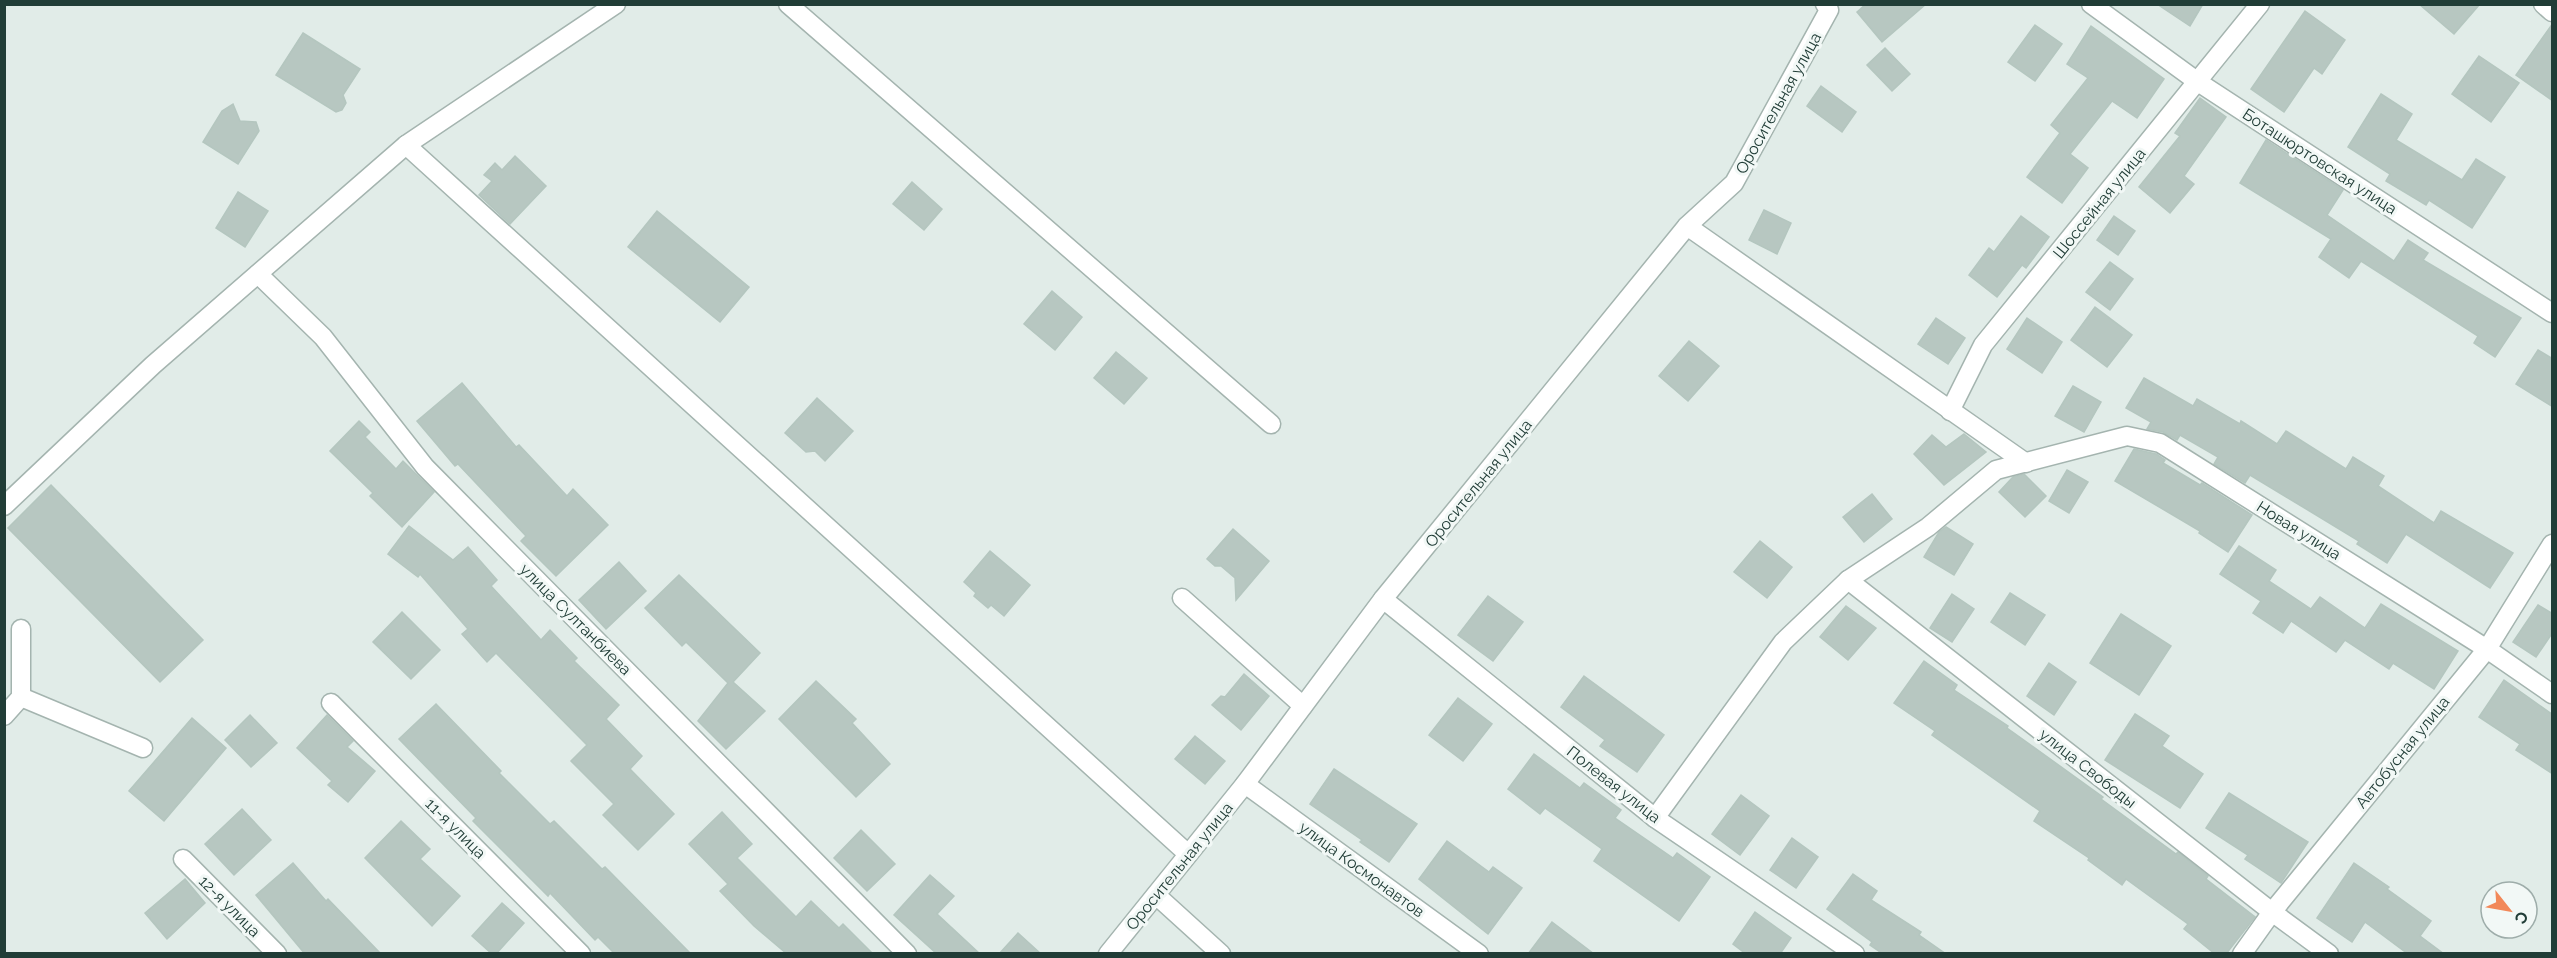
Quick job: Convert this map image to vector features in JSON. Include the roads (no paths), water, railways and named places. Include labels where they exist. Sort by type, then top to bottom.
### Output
[{"type":"street","points":[[4,506],[153,365],[406,145],[616,4]]},
{"type":"street","points":[[788,4],[1271,424]]},
{"type":"street","name":"Оросительная улица","points":[[1108,954],[1245,784],[1383,599],[1687,226],[1734,183],[1829,10],[1825,4]]},
{"type":"street","name":"Боташюртовская улица","points":[[2091,4],[2198,82],[2553,313]]},
{"type":"street","name":"Шоссейная улица","points":[[1950,411],[1983,345],[2260,4]]},
{"type":"street","points":[[2543,4],[2553,12]]},
{"type":"street","points":[[406,145],[1188,854]]},
{"type":"street","points":[[1687,226],[2026,463]]},
{"type":"street","name":"улица Султанбиева","points":[[258,274],[323,337],[425,467],[907,954]]},
{"type":"street","name":"Новая улица","points":[[1655,818],[1783,642],[1848,580],[1928,526],[1996,470],[2127,436],[2160,443],[2487,649],[2553,694]]},
{"type":"street","name":"Автобусная улица","points":[[2242,954],[2272,912],[2487,649],[2553,544]]},
{"type":"street","name":"улица Свободы","points":[[1848,580],[2272,912],[2329,954]]},
{"type":"street","points":[[1182,598],[1303,706]]},
{"type":"street","name":"Полевая улица","points":[[1383,599],[1655,818],[1855,954]]},
{"type":"street","points":[[4,716],[21,697],[21,629]]},
{"type":"street","points":[[21,697],[143,748]]},
{"type":"street","name":"11-я улица","points":[[331,704],[581,954]]},
{"type":"street","name":"улица Космонавтов","points":[[1245,784],[1479,954]]},
{"type":"street","name":"12-я улица","points":[[183,859],[277,954]]},
{"type":"street","points":[[1156,895],[1221,954]]}]
